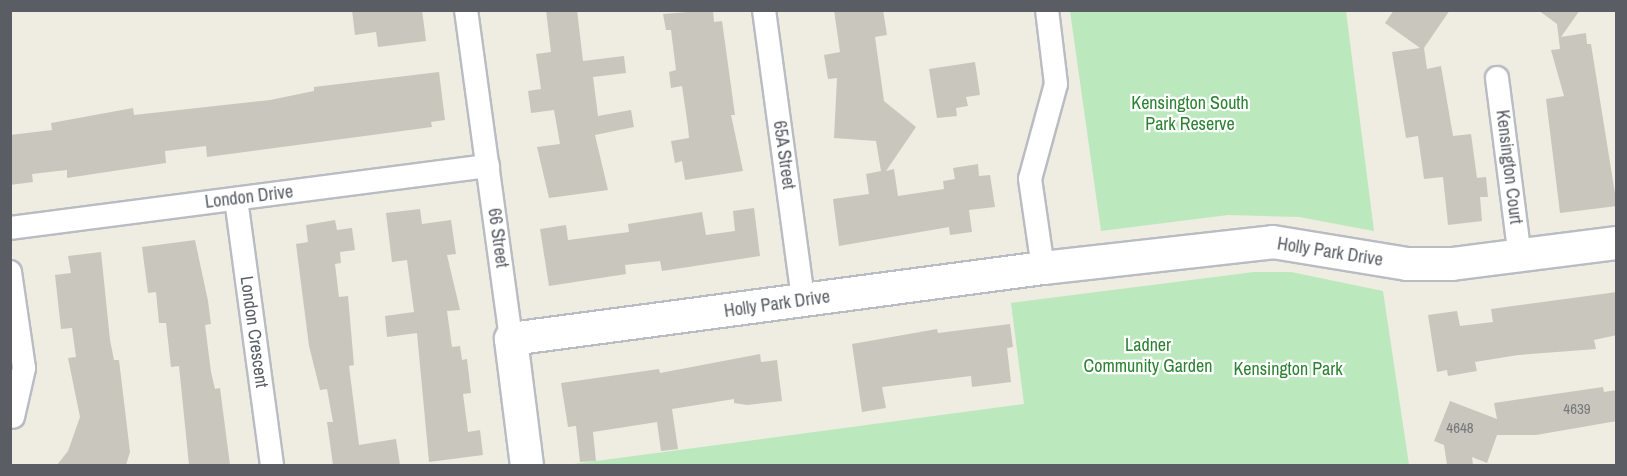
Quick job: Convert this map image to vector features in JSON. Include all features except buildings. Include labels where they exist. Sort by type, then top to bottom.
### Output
[{"type":"street","name":"66 Street","points":[[466,10],[527,465]]},
{"type":"street","name":"65A Street","points":[[765,10],[803,300]]},
{"type":"street","points":[[1042,268],[1030,178],[1056,84],[1047,10]]},
{"type":"street","name":"Kensington Court","points":[[1497,78],[1520,257]]},
{"type":"street","name":"London Drive","points":[[10,228],[488,166]]},
{"type":"street","name":"London Crescent","points":[[236,199],[272,465]]},
{"type":"street","name":"Holly Park Drive","points":[[511,339],[1042,268],[1273,242],[1407,264],[1520,257],[1617,243]]},
{"type":"street","points":[[10,272],[24,368],[13,417]]},
{"type":"green space","name":"Kensington South Park Reserve","points":[[1070,11],[1346,11],[1374,231],[1299,217],[1228,215],[1101,231]]},
{"type":"green space","name":"Kensington Park","points":[[1254,272],[1291,272],[1383,291],[1409,465],[566,465],[1024,404],[1011,303]]},
{"type":"park label","name":"Ladner Community Garden","points":[[1148,356]]}]
